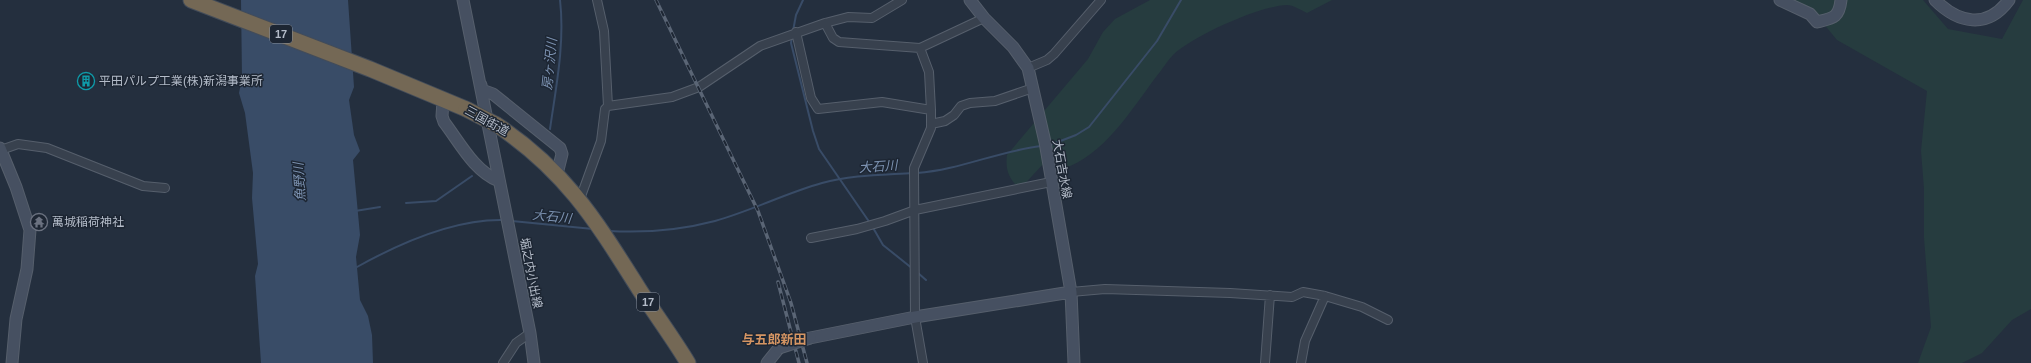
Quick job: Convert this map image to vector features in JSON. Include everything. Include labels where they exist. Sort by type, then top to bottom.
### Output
[{"type":"highway","name":"三国街道","points":[[191,0],[370,69],[466,109],[497,125],[522,142],[557,174],[595,218],[687,363]]},
{"type":"main road","name":"堀之内小出線","points":[[463,0],[530,333],[534,363]]},
{"type":"main road","name":"大石吉水線","points":[[970,0],[984,18],[1013,47],[1028,68],[1046,146],[1071,292],[1074,363]]},
{"type":"main road","points":[[1780,0],[1810,14],[1817,22],[1834,17],[1840,10],[1841,0]]},
{"type":"main road","points":[[1935,0],[1953,15],[1971,20],[1994,14],[2009,0]]},
{"type":"main road","points":[[482,90],[493,94],[560,148],[562,154],[557,174]]},
{"type":"main road","points":[[443,100],[442,116],[444,122],[479,168],[488,176],[499,181]]},
{"type":"main road","points":[[0,149],[16,187],[30,230],[27,269],[16,319],[12,363]]},
{"type":"main road","points":[[767,363],[779,348],[810,338],[915,317],[1071,292]]},
{"type":"street","points":[[580,199],[601,141],[605,109],[608,106],[604,31],[597,0]]},
{"type":"street","points":[[608,106],[657,100],[695,89],[760,46],[796,32],[848,17],[872,18],[902,0]]},
{"type":"street","points":[[1028,68],[1047,60],[1054,54],[1102,0]]},
{"type":"street","points":[[825,23],[833,38],[839,42],[920,48],[984,18]]},
{"type":"street","points":[[796,32],[811,98],[818,109],[882,102],[931,110]]},
{"type":"street","points":[[920,48],[929,72],[931,110],[931,124],[914,168],[915,317],[923,363]]},
{"type":"street","points":[[931,124],[954,115],[962,106],[970,103],[995,101],[1033,88]]},
{"type":"street","points":[[0,149],[17,144],[47,148],[143,186],[165,188]]},
{"type":"street","points":[[811,238],[864,227],[915,210],[1051,182]]},
{"type":"street","points":[[1071,292],[1105,289],[1292,297],[1303,292],[1325,296],[1362,307],[1388,320]]},
{"type":"street","points":[[1265,363],[1270,295]]},
{"type":"street","points":[[1301,363],[1305,341],[1325,296]]},
{"type":"street","points":[[503,363],[516,343],[530,333]]},
{"type":"green space","points":[[1150,0],[1332,0],[1307,13],[1289,5],[1260,11],[1227,23],[1195,39],[1182,47],[1171,57],[1126,117],[1104,143],[1077,163],[1062,169],[1057,149],[1020,189],[1013,182],[1007,170],[1007,155],[1088,59],[1103,32],[1115,19]]},
{"type":"green space","points":[[1791,0],[1923,0],[1948,29],[2002,39],[2023,0],[2031,0],[2031,309],[2012,320],[1982,353],[1962,363],[1918,363],[1931,327],[1924,238],[1924,189],[1921,151],[1927,91],[1837,40],[1814,12]]},
{"type":"water","name":"魚野川","points":[[241,0],[348,0],[354,87],[349,100],[354,135],[360,151],[353,160],[360,235],[356,257],[360,300],[368,316],[372,335],[373,363],[261,363],[255,276],[258,264],[252,198],[253,173],[245,113],[239,93],[242,78]]},
{"type":"waterway","name":"房ヶ沢川","points":[[550,129],[561,49],[560,0]]},
{"type":"waterway","points":[[793,31],[796,15],[803,0]]},
{"type":"waterway","name":"大石川","points":[[1050,145],[1076,135],[1089,127],[1157,41],[1181,0]]},
{"type":"waterway","points":[[792,37],[791,43],[813,131],[819,149],[870,223]]},
{"type":"waterway","name":"大石川","points":[[917,173],[948,168],[1025,148],[1041,146]]},
{"type":"waterway","name":"大石川","points":[[609,231],[636,232],[689,227],[728,217],[795,192],[833,180],[913,173]]},
{"type":"waterway","name":"房ヶ沢川","points":[[406,203],[436,201],[472,176]]},
{"type":"waterway","name":"房ヶ沢川","points":[[355,211],[380,207]]},
{"type":"waterway","name":"大石川","points":[[357,267],[391,249],[427,234],[465,224],[503,220]]},
{"type":"waterway","name":"大石川","points":[[512,221],[593,229]]},
{"type":"waterway","points":[[872,226],[883,245],[913,269]]},
{"type":"waterway","points":[[918,273],[926,280]]},
{"type":"railway","points":[[656,0],[758,211],[791,303],[807,363]]},
{"type":"railway","points":[[778,282],[799,363]]},
{"type":"place","name":"平田パルプ工業(株)新潟事業所","points":[[86,81]]},
{"type":"place","name":"萬城稲荷神社","points":[[39,222]]},
{"type":"district","name":"与五郎新田","points":[[774,339]]}]
